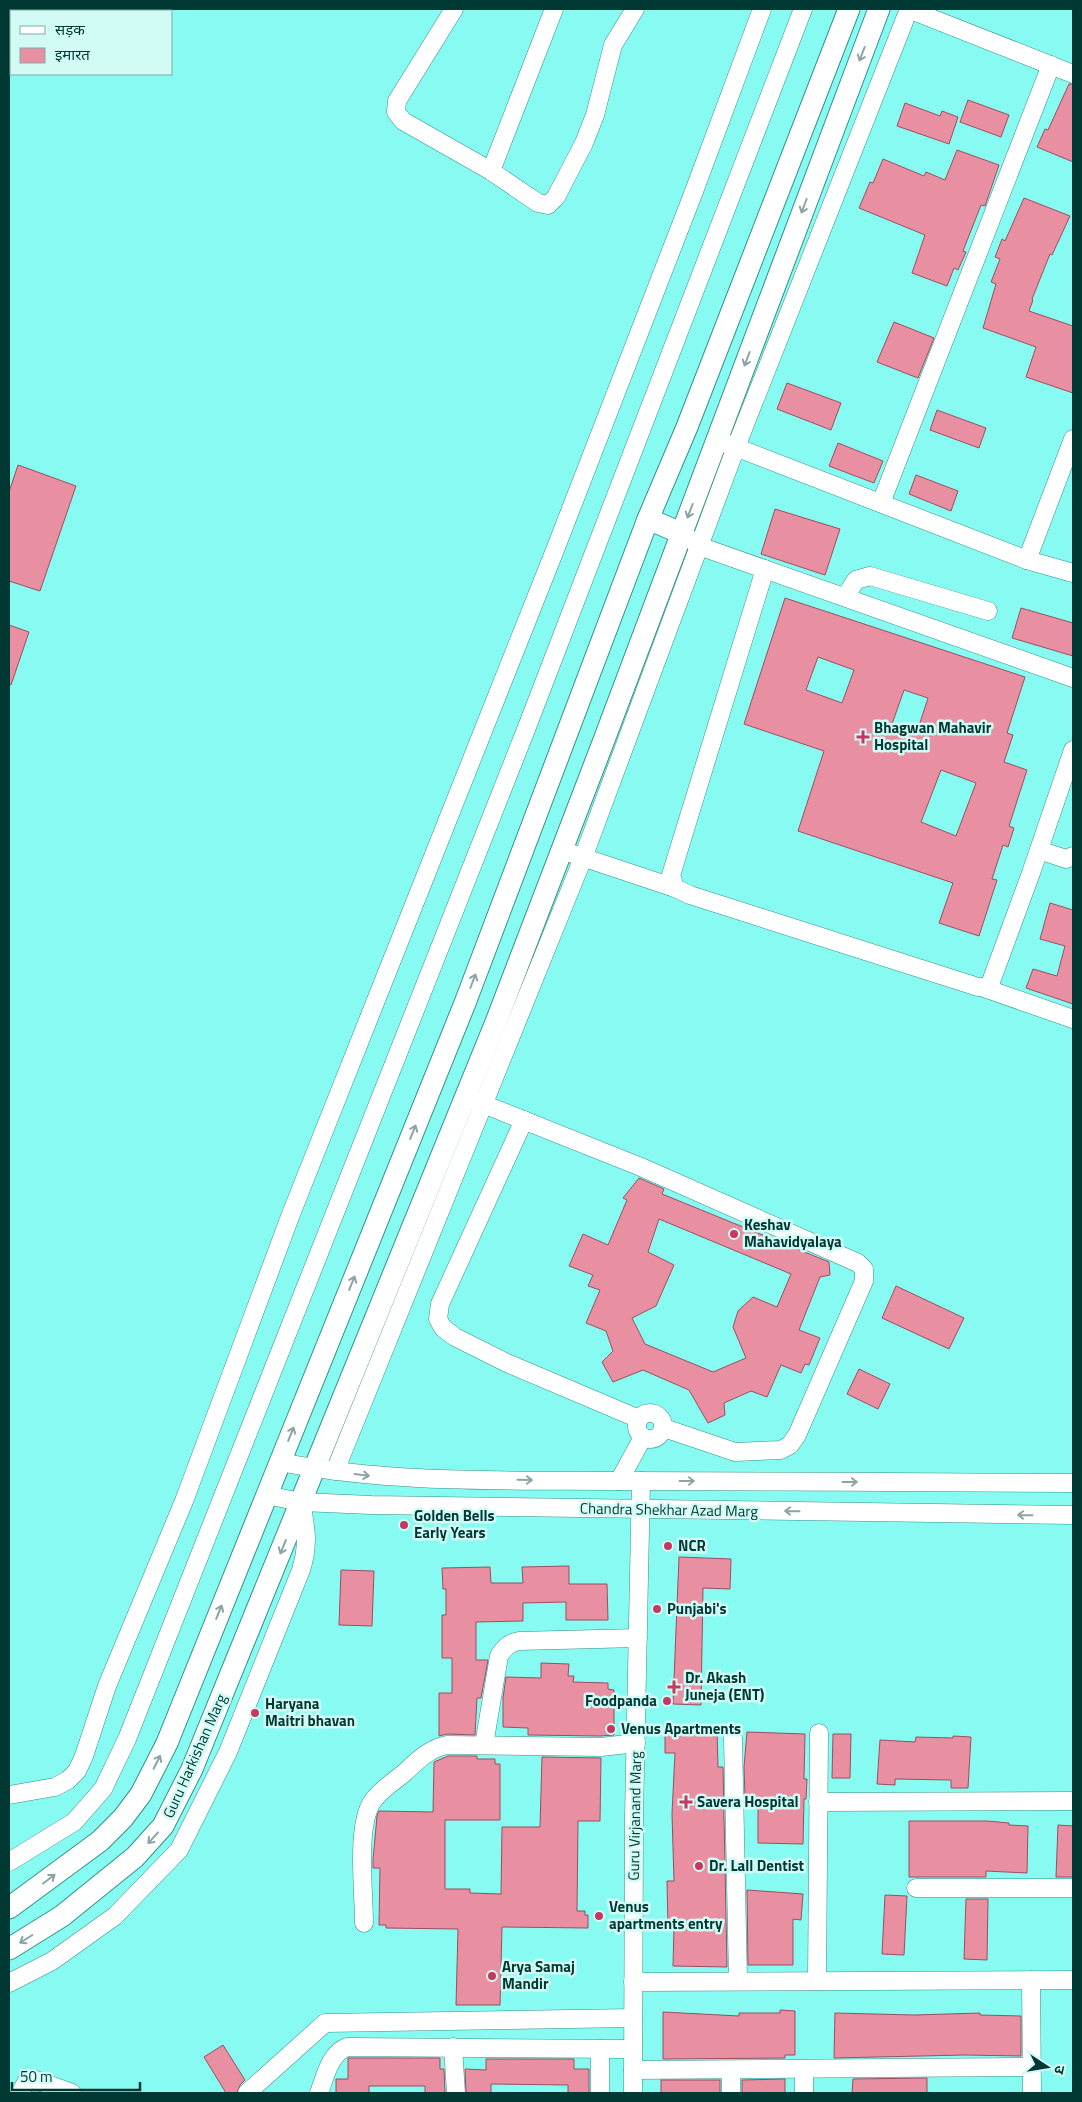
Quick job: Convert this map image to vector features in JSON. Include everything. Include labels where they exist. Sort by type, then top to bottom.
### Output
[{"type":"main road","name":"Guru Harkishan Marg","points":[[9,1908],[100,1842],[123,1818],[141,1794],[167,1743],[465,1003],[648,519],[687,427],[848,9]]},
{"type":"main road","name":"Guru Harkishan Marg","points":[[9,1948],[62,1916],[136,1857],[164,1826],[192,1769],[301,1502],[325,1470],[474,1100],[562,850],[879,9]]},
{"type":"main road","points":[[648,519],[681,532]]},
{"type":"street","points":[[454,9],[397,101],[396,112],[404,122],[491,171],[538,204],[548,205],[556,197],[588,133],[613,45],[635,9]]},
{"type":"street","points":[[491,171],[554,9]]},
{"type":"street","points":[[9,1795],[55,1787],[68,1780],[77,1771],[84,1756],[107,1686],[184,1501],[291,1214],[555,550],[693,194],[762,9]]},
{"type":"street","points":[[9,1862],[74,1822],[103,1789],[127,1739],[530,718],[803,9]]},
{"type":"street","points":[[664,1428],[735,1452],[780,1450],[790,1445],[797,1435],[864,1281],[864,1269],[858,1263],[650,1171],[474,1100],[583,858],[736,447],[908,9],[1073,74]]},
{"type":"street","points":[[881,503],[1051,65]]},
{"type":"street","points":[[717,439],[1027,560],[1073,573]]},
{"type":"street","points":[[1027,560],[1073,439]]},
{"type":"street","points":[[681,532],[699,546],[1073,678]]},
{"type":"street","points":[[675,888],[671,875],[766,569]]},
{"type":"street","points":[[845,597],[856,580],[870,576],[988,611]]},
{"type":"street","points":[[984,988],[991,984],[1073,750]]},
{"type":"street","points":[[562,850],[675,888],[699,898],[984,988],[1073,1019]]},
{"type":"street","points":[[1039,850],[1066,859],[1073,856]]},
{"type":"street","points":[[524,1120],[440,1304],[438,1319],[443,1328],[455,1337],[506,1363],[639,1419]]},
{"type":"street","points":[[646,1413],[655,1413],[662,1419],[664,1428],[656,1438],[647,1439],[638,1431],[639,1419],[646,1413]]},
{"type":"street","points":[[619,1481],[643,1437]]},
{"type":"street","name":"Chandra Shekhar Azad Marg","points":[[280,1462],[373,1476],[619,1481],[1073,1483]]},
{"type":"street","name":"Guru Virjanand Marg","points":[[633,2093],[636,1743],[642,1481]]},
{"type":"street","name":"Chandra Shekhar Azad Marg","points":[[266,1495],[301,1502],[372,1506],[1073,1515]]},
{"type":"street","points":[[9,1983],[52,1961],[116,1916],[179,1850],[228,1752],[301,1570],[306,1552],[307,1534],[301,1502]]},
{"type":"street","points":[[484,1745],[499,1656],[504,1648],[519,1641],[638,1638]]},
{"type":"street","points":[[817,1981],[819,1733]]},
{"type":"street","points":[[733,1738],[738,1981]]},
{"type":"street","points":[[364,1923],[363,1836],[367,1810],[373,1800],[425,1754],[435,1748],[447,1745],[602,1747],[636,1743]]},
{"type":"street","points":[[818,1802],[1073,1801]]},
{"type":"street","points":[[916,1888],[1073,1888]]},
{"type":"street","points":[[1031,1980],[1032,2093]]},
{"type":"street","points":[[633,1982],[1073,1980]]},
{"type":"street","points":[[247,2093],[325,2023],[633,2018]]},
{"type":"street","points":[[319,2093],[333,2058],[341,2049],[347,2047],[633,2049]]},
{"type":"street","points":[[453,2048],[456,2093]]},
{"type":"street","points":[[600,2049],[600,2093]]},
{"type":"street","points":[[633,2070],[1032,2067]]},
{"type":"street","points":[[804,2069],[804,2093]]},
{"type":"street","points":[[731,2070],[731,2093]]},
{"type":"street","points":[[20,2093],[27,2081],[33,2079],[72,2093]]},
{"type":"building","points":[[1069,84],[1073,84],[1073,162],[1037,147],[1045,129],[1048,130]]},
{"type":"building","points":[[968,100],[1009,115],[1001,137],[960,122]]},
{"type":"building","points":[[905,103],[940,116],[942,111],[958,117],[949,144],[897,126]]},
{"type":"building","points":[[957,150],[999,165],[985,206],[981,205],[963,251],[966,252],[958,270],[954,268],[947,286],[912,273],[925,235],[859,208],[870,182],[873,183],[883,159],[924,176],[926,172],[945,180]]},
{"type":"building","points":[[1024,198],[1070,216],[1052,255],[1050,254],[1029,311],[1073,326],[1073,393],[1026,377],[1036,347],[983,328],[996,284],[991,282],[1000,259],[995,257],[1002,239],[1005,241]]},
{"type":"building","points":[[894,322],[934,338],[918,378],[877,362]]},
{"type":"building","points":[[787,383],[841,403],[831,430],[777,409]]},
{"type":"building","points":[[937,410],[986,428],[979,448],[930,430]]},
{"type":"building","points":[[838,443],[883,461],[874,483],[829,466]]},
{"type":"building","points":[[18,465],[76,486],[40,591],[9,581],[9,492]]},
{"type":"building","points":[[916,475],[958,491],[951,511],[909,494]]},
{"type":"building","points":[[775,509],[840,529],[825,575],[761,554]]},
{"type":"building","points":[[785,598],[1025,677],[1007,733],[1013,735],[1004,762],[1027,770],[1009,826],[1014,828],[1008,847],[1003,845],[992,879],[997,880],[979,936],[939,923],[953,883],[798,831],[824,751],[744,724]],"holes":[[[818,657],[854,670],[842,703],[806,690]],[[904,690],[928,698],[917,732],[892,724]],[[941,770],[976,783],[956,836],[921,822]]]},
{"type":"building","points":[[1021,608],[1073,623],[1073,656],[1012,638]]},
{"type":"building","points":[[9,625],[29,632],[11,685],[9,684]]},
{"type":"building","points":[[1050,903],[1073,910],[1073,1004],[1026,988],[1033,969],[1057,976],[1065,946],[1040,939]]},
{"type":"building","points":[[639,1178],[664,1189],[662,1194],[829,1262],[830,1275],[820,1277],[799,1330],[820,1338],[809,1365],[805,1364],[801,1373],[781,1365],[767,1397],[751,1391],[724,1403],[725,1415],[708,1423],[689,1390],[643,1370],[613,1382],[602,1362],[613,1351],[606,1331],[586,1323],[600,1290],[588,1286],[593,1275],[569,1266],[583,1234],[608,1245],[627,1200],[623,1198]],"holes":[[[659,1219],[791,1274],[777,1307],[753,1297],[738,1311],[733,1327],[746,1358],[713,1372],[645,1344],[632,1318],[656,1306],[674,1265],[648,1252]]]},
{"type":"building","points":[[896,1286],[964,1318],[949,1349],[882,1318]]},
{"type":"building","points":[[859,1369],[890,1384],[878,1409],[847,1394]]},
{"type":"building","points":[[679,1557],[731,1559],[730,1589],[703,1588],[701,1705],[673,1704]]},
{"type":"building","points":[[569,1566],[569,1584],[607,1584],[608,1620],[566,1620],[566,1602],[523,1603],[523,1621],[476,1622],[476,1660],[488,1660],[481,1698],[477,1698],[475,1735],[447,1734],[439,1736],[439,1693],[452,1693],[452,1658],[442,1658],[442,1615],[446,1615],[446,1589],[443,1589],[442,1568],[490,1567],[491,1583],[523,1583],[522,1567]]},
{"type":"building","points":[[341,1570],[374,1571],[372,1626],[339,1625]]},
{"type":"building","points":[[541,1663],[569,1664],[568,1676],[574,1676],[573,1682],[608,1683],[608,1689],[614,1690],[614,1735],[528,1735],[528,1728],[503,1727],[503,1698],[506,1677],[541,1678]]},
{"type":"building","points":[[717,1730],[718,1767],[723,1767],[727,1967],[673,1966],[674,1927],[668,1926],[667,1881],[674,1881],[672,1814],[675,1753],[665,1753],[665,1731]]},
{"type":"building","points":[[747,1732],[805,1734],[804,1779],[807,1779],[806,1799],[804,1799],[803,1844],[758,1843],[758,1798],[745,1797],[744,1767]]},
{"type":"building","points":[[833,1734],[851,1734],[850,1778],[832,1778]]},
{"type":"building","points":[[953,1736],[971,1737],[968,1788],[951,1788],[951,1780],[895,1779],[895,1785],[877,1784],[880,1740],[915,1742],[916,1737],[953,1738]]},
{"type":"building","points":[[448,1756],[477,1756],[477,1759],[495,1759],[495,1764],[500,1764],[500,1820],[445,1820],[445,1889],[470,1889],[470,1893],[501,1894],[502,1827],[540,1827],[542,1757],[601,1758],[600,1821],[578,1821],[577,1911],[585,1911],[585,1915],[588,1915],[588,1928],[502,1927],[500,2005],[456,2005],[458,1929],[386,1928],[386,1925],[379,1925],[380,1868],[373,1868],[373,1860],[379,1811],[433,1812],[434,1762]]},
{"type":"building","points":[[909,1821],[987,1821],[1028,1826],[1027,1873],[986,1871],[986,1877],[909,1877]]},
{"type":"building","points":[[1058,1825],[1073,1826],[1073,1877],[1056,1877]]},
{"type":"building","points":[[747,1890],[803,1894],[801,1920],[793,1919],[793,1965],[748,1965]]},
{"type":"building","points":[[885,1895],[907,1896],[904,1955],[882,1954]]},
{"type":"building","points":[[966,1899],[988,1899],[987,1960],[964,1959]]},
{"type":"building","points":[[780,2010],[795,2011],[795,2055],[785,2055],[785,2058],[663,2059],[663,2012],[739,2016],[739,2013],[780,2013]]},
{"type":"building","points":[[835,2013],[914,2015],[980,2013],[980,2015],[1021,2016],[1021,2056],[964,2055],[834,2058]]},
{"type":"building","points":[[223,2045],[245,2080],[240,2085],[237,2093],[226,2093],[204,2057]]},
{"type":"building","points":[[348,2058],[440,2058],[440,2069],[444,2069],[445,2093],[425,2093],[425,2086],[369,2086],[369,2093],[336,2093],[336,2079],[348,2079]]},
{"type":"building","points":[[486,2059],[574,2059],[574,2069],[589,2069],[589,2093],[568,2093],[568,2085],[491,2084],[491,2093],[466,2093],[465,2069],[486,2070]]},
{"type":"building","points":[[927,2078],[927,2093],[852,2093],[853,2079]]},
{"type":"building","points":[[785,2079],[785,2093],[742,2093],[742,2080]]},
{"type":"building","points":[[661,2080],[720,2080],[720,2093],[661,2093]]},
{"type":"place","name":"Bhagwan Mahavir Hospital","points":[[863,737]]},
{"type":"place","name":"Keshav Mahavidyalaya","points":[[734,1234]]},
{"type":"place","name":"Golden Bells Early Years","points":[[404,1525]]},
{"type":"place","name":"NCR","points":[[668,1546]]},
{"type":"place","name":"Punjabi's","points":[[657,1609]]},
{"type":"place","name":"Dr. Akash Juneja (ENT)","points":[[674,1687]]},
{"type":"place","name":"Foodpanda","points":[[667,1701]]},
{"type":"place","name":"Haryana Maitri bhavan","points":[[255,1713]]},
{"type":"place","name":"Venus Apartments","points":[[611,1729]]},
{"type":"place","name":"Savera Hospital","points":[[686,1802]]},
{"type":"place","name":"Dr. Lall Dentist","points":[[699,1866]]},
{"type":"place","name":"Venus apartments entry","points":[[599,1916]]},
{"type":"place","name":"Arya Samaj Mandir","points":[[492,1976]]}]
